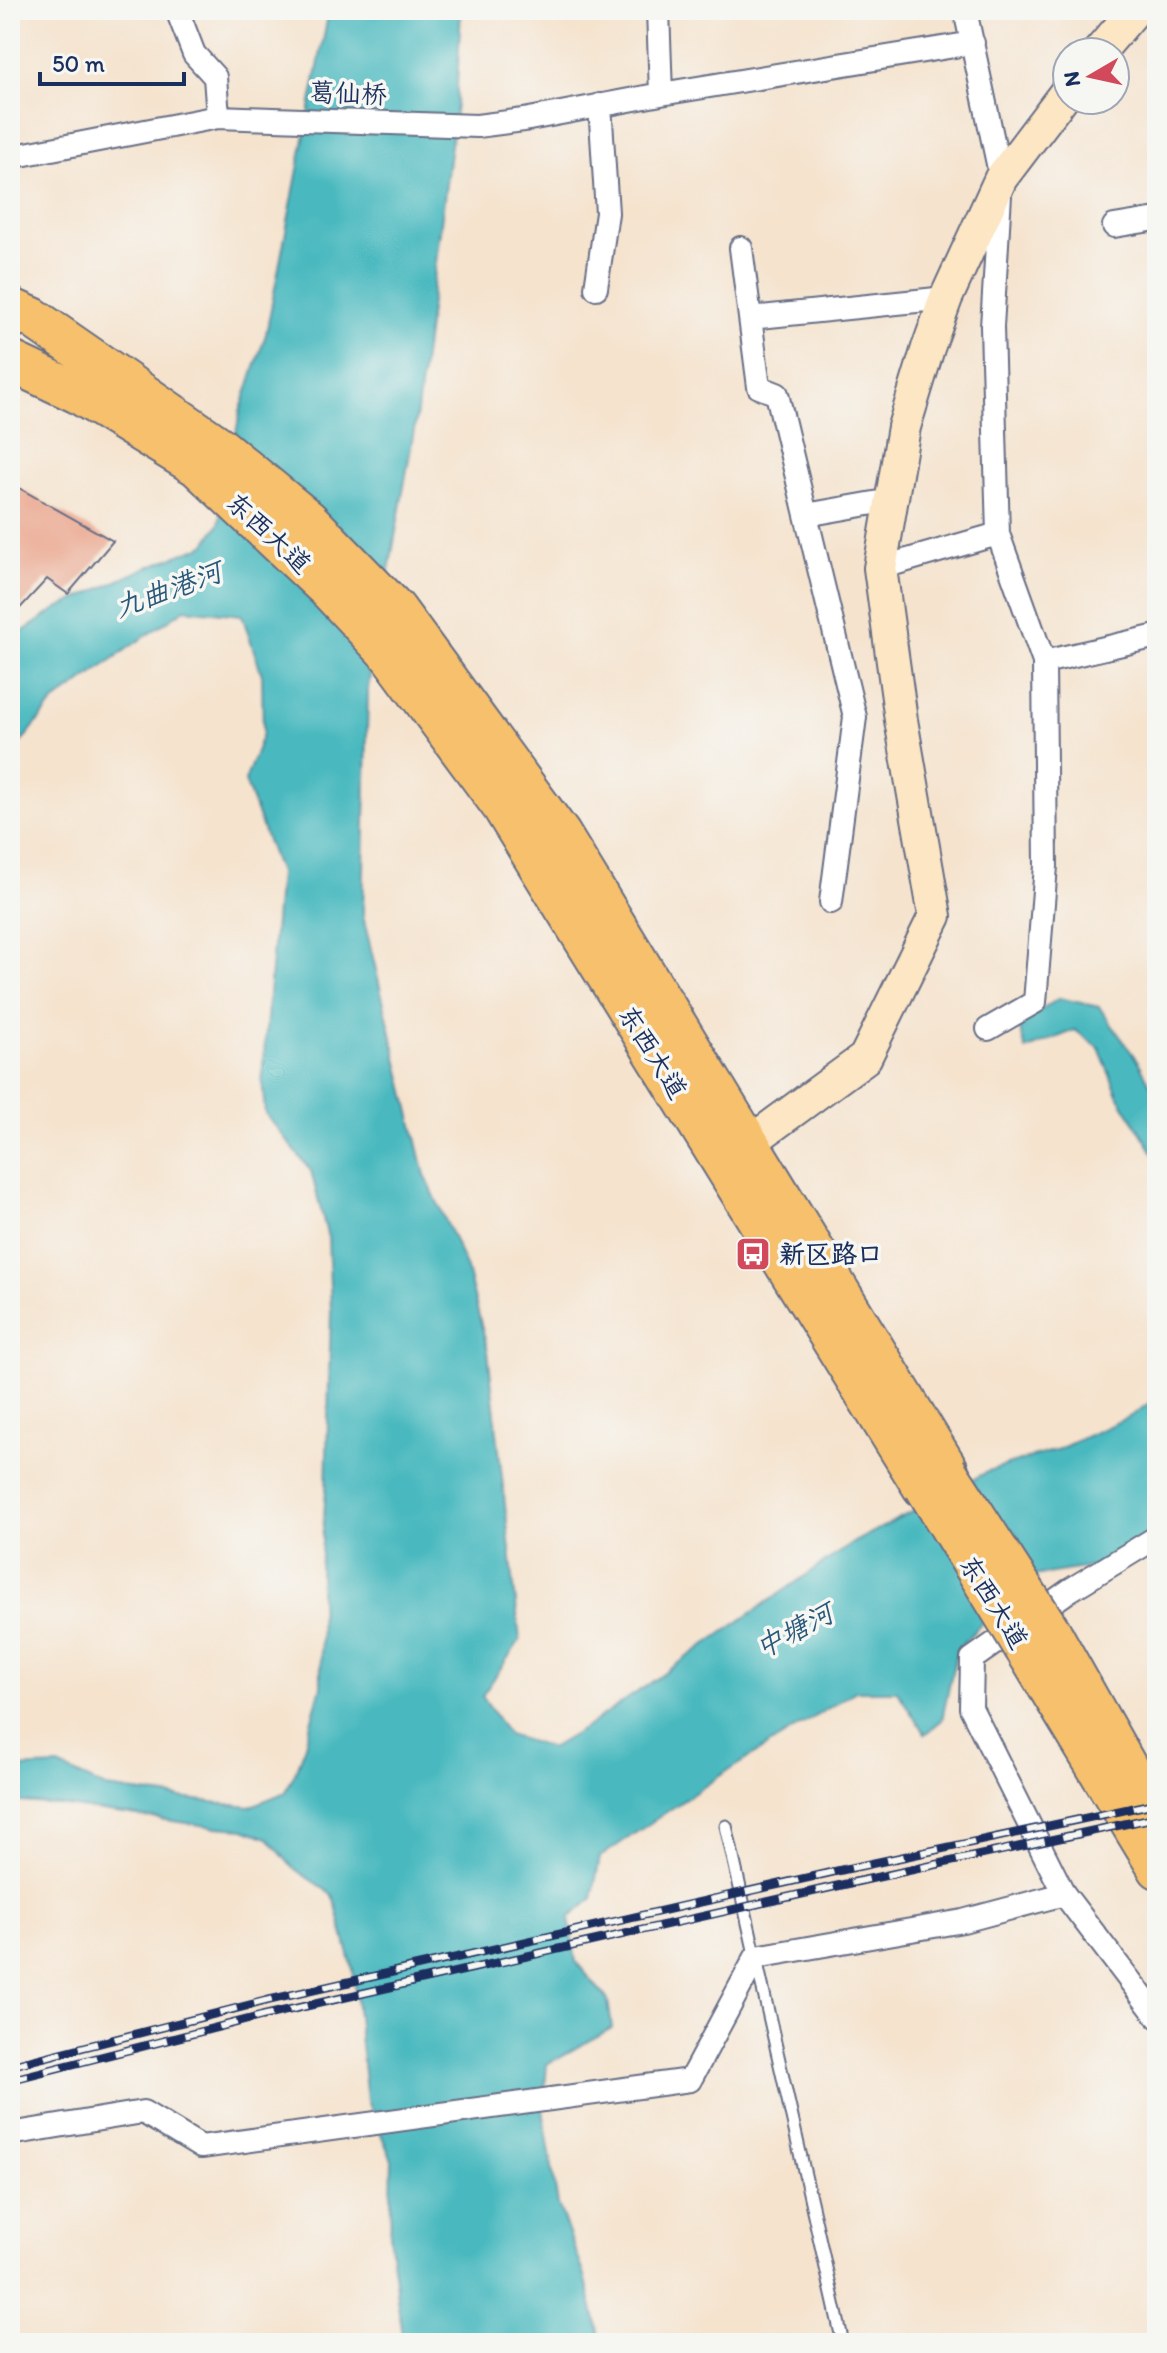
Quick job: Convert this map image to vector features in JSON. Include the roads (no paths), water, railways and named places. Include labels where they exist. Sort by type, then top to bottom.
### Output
[{"type":"highway","name":"东西大道","points":[[10,308],[33,318],[208,456],[308,520],[396,610],[560,834],[736,1153]]},
{"type":"highway","name":"东西大道","points":[[10,361],[208,456],[391,656],[502,806],[736,1153],[936,1478]]},
{"type":"main road","name":"东西大道","points":[[936,1478],[1038,1641],[1157,1817]]},
{"type":"main road","name":"东西大道","points":[[1038,1641],[1157,1870]]},
{"type":"street","points":[[177,10],[194,54],[215,77],[218,117]]},
{"type":"street","points":[[658,10],[661,94]]},
{"type":"street","points":[[965,10],[1001,178],[992,327],[998,534],[1044,662],[1046,866],[1035,1002],[988,1029]]},
{"type":"street","points":[[1113,36],[1135,10]]},
{"type":"street","name":"葛仙桥","points":[[10,157],[218,117],[477,126],[973,43]]},
{"type":"street","points":[[596,288],[607,213],[600,105]]},
{"type":"street","points":[[736,1153],[865,1058],[935,916],[901,720],[880,568],[904,427],[946,298],[1001,178],[1051,112]]},
{"type":"street","points":[[1114,226],[1157,219]]},
{"type":"street","points":[[741,248],[759,387],[777,394],[855,717],[831,902]]},
{"type":"street","points":[[750,318],[946,298]]},
{"type":"street","points":[[806,515],[891,500]]},
{"type":"street","points":[[880,568],[998,534]]},
{"type":"street","points":[[1044,662],[1157,636]]},
{"type":"street","points":[[1157,1537],[1070,1590],[972,1659],[971,1708],[1064,1894],[1157,2016]]},
{"type":"street","points":[[10,2134],[143,2112],[201,2147],[690,2080],[756,1957],[963,1921],[1064,1894]]},
{"type":"lane","points":[[726,1826],[843,2343]]},
{"type":"water","points":[[329,10],[461,10],[456,105],[416,419],[368,688],[363,916],[425,1175],[466,1266],[488,1351],[520,1640],[482,1696],[508,1735],[551,1748],[588,1726],[854,1542],[991,1470],[1059,1449],[1133,1415],[1157,1397],[1157,1548],[1090,1567],[1027,1577],[957,1649],[942,1720],[925,1734],[897,1691],[856,1691],[721,1775],[600,1857],[592,1899],[569,1918],[576,1962],[608,2000],[612,2028],[547,2064],[543,2110],[558,2205],[584,2273],[602,2343],[403,2343],[390,2243],[392,2160],[367,2101],[353,1970],[333,1895],[292,1867],[268,1838],[244,1829],[10,1801],[10,1766],[59,1766],[106,1788],[249,1807],[286,1792],[301,1759],[321,1686],[320,1568],[326,1489],[331,1311],[328,1238],[311,1171],[265,1113],[262,1079],[279,873],[245,781],[263,733],[262,675],[242,615],[185,609],[53,703],[10,756],[10,640],[58,608],[205,545],[219,524],[240,412],[266,334]]},
{"type":"water","points":[[1059,998],[1099,1007],[1139,1063],[1157,1097],[1157,1159],[1119,1097],[1099,1048],[1075,1030],[1026,1050],[1019,1026]]},
{"type":"railway","points":[[10,2066],[265,2001],[846,1869],[1157,1803]]},
{"type":"railway","points":[[10,2080],[262,2016],[1157,1817]]},
{"type":"place","name":"新区路口","points":[[753,1254]]},
{"type":"water label","name":"九曲港河","points":[[168,589]]},
{"type":"water label","name":"中塘河","points":[[794,1630]]}]
